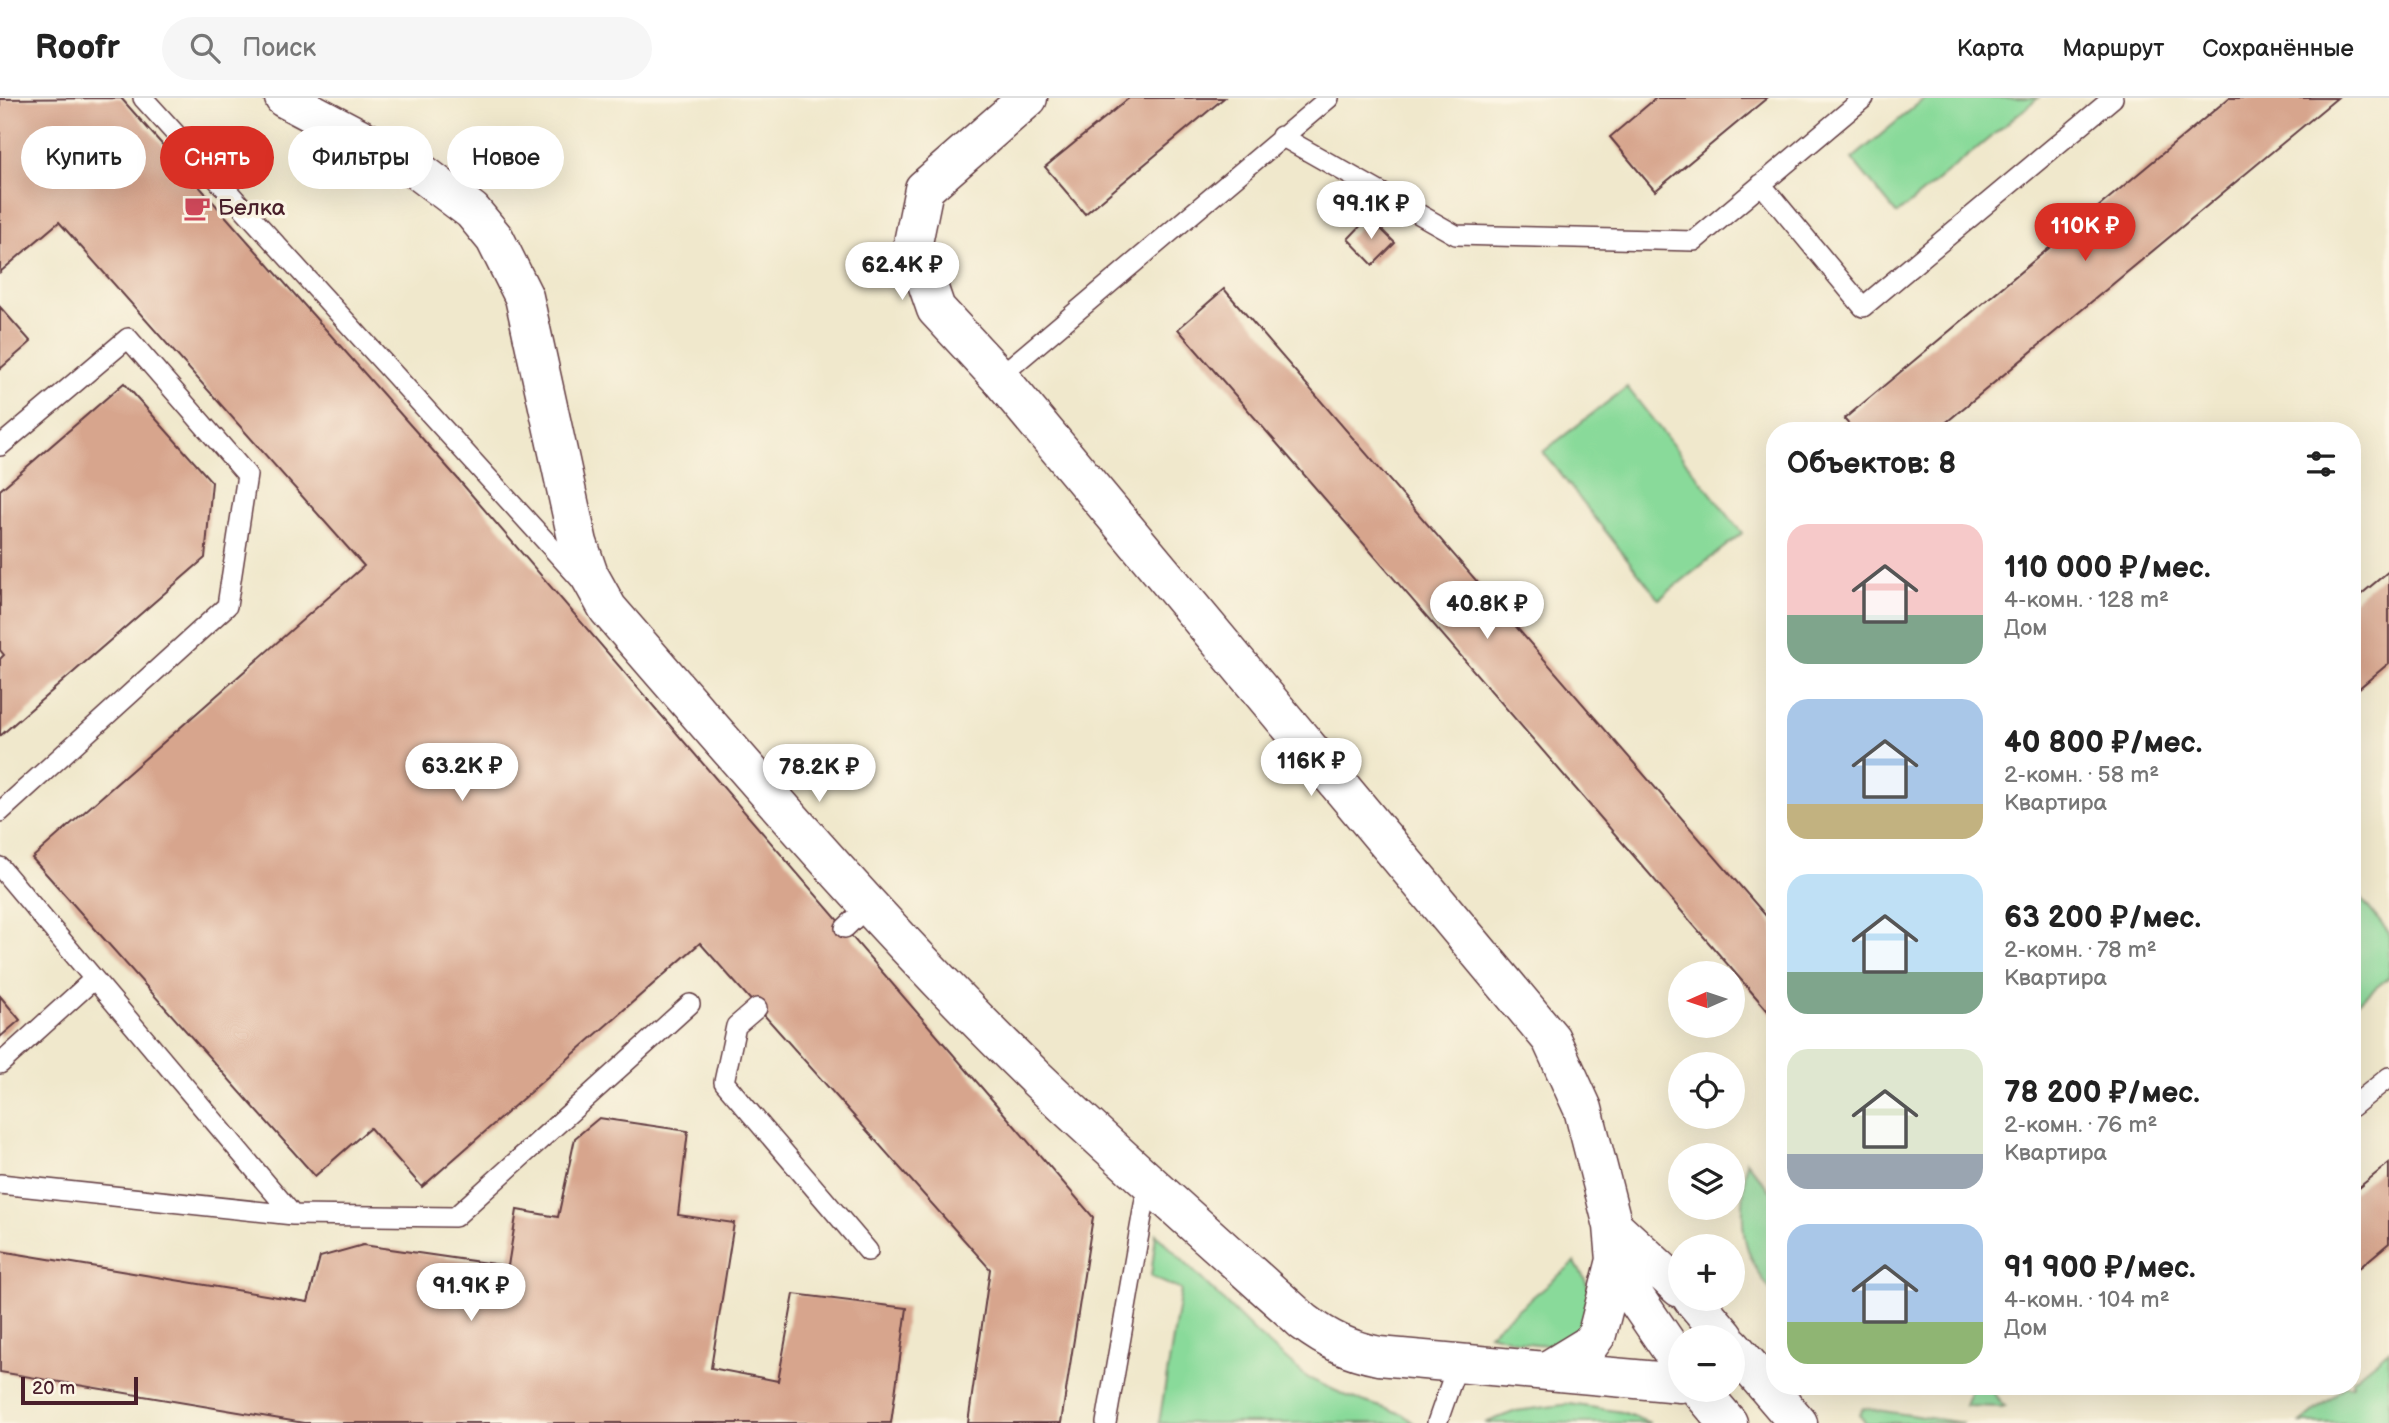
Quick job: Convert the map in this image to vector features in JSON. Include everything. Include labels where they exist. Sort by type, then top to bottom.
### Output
[{"type":"street","points":[[284,98],[411,165],[472,211],[495,239],[524,297],[578,543],[589,575],[608,609],[857,916],[1148,1182],[1304,1322],[1329,1341],[1352,1351],[1379,1356],[1668,1382]]},
{"type":"street","points":[[1028,98],[924,189],[913,243],[936,309],[999,377],[1551,1039],[1584,1109],[1615,1243],[1637,1300],[1668,1345]]},
{"type":"street","points":[[1615,1243],[1668,1280]]},
{"type":"street","points":[[1548,1370],[1589,1345],[1597,1334],[1615,1243]]},
{"type":"street","points":[[1703,1311],[1715,1325]]},
{"type":"street","points":[[1745,1361],[1766,1386]]},
{"type":"street","points":[[1774,1395],[1798,1423]]},
{"type":"street","points":[[1710,1402],[1728,1423]]},
{"type":"lane","points":[[143,98],[608,609]]},
{"type":"lane","points":[[999,377],[1329,98]]},
{"type":"lane","points":[[1281,136],[1456,235],[1694,241],[1864,98]]},
{"type":"lane","points":[[1761,184],[1863,307],[2113,98]]},
{"type":"lane","points":[[0,446],[128,338],[247,475],[227,606],[0,812]]},
{"type":"lane","points":[[0,867],[293,1215]]},
{"type":"lane","points":[[0,1064],[94,979]]},
{"type":"lane","points":[[0,1184],[293,1215],[455,1217],[690,1003]]},
{"type":"lane","points":[[757,1008],[736,1026],[724,1082],[868,1251]]},
{"type":"lane","points":[[2361,1100],[2389,1077]]},
{"type":"lane","points":[[1106,1423],[1148,1182]]},
{"type":"lane","points":[[1437,1423],[1458,1363]]},
{"type":"green space","points":[[1925,98],[2038,98],[1897,214],[1852,159]]},
{"type":"green space","points":[[1627,387],[1742,533],[1659,599],[1543,452]]},
{"type":"green space","points":[[2361,898],[2389,933],[2389,977],[2361,1000]]},
{"type":"green space","points":[[1746,1161],[1766,1185],[1766,1284],[1753,1262],[1744,1232]]},
{"type":"green space","points":[[1156,1234],[1258,1335],[1308,1378],[1347,1396],[1402,1414],[1414,1423],[1159,1423],[1181,1290],[1151,1277]]},
{"type":"green space","points":[[1575,1262],[1589,1288],[1591,1299],[1582,1325],[1569,1338],[1553,1344],[1537,1344],[1489,1333]]},
{"type":"green space","points":[[2389,1350],[2389,1423],[2301,1423],[2334,1395],[2361,1395],[2361,1373]]},
{"type":"green space","points":[[1969,1395],[1995,1395],[2005,1407],[1965,1406]]},
{"type":"green space","points":[[1570,1404],[1622,1412],[1650,1423],[1485,1423],[1516,1411]]},
{"type":"green space","points":[[1863,1408],[1963,1423],[1866,1423],[1859,1415]]},
{"type":"building","points":[[121,98],[146,126],[21,126],[21,189],[146,189],[146,126],[160,142],[160,189],[201,189],[458,479],[1093,1217],[1061,1423],[968,1423],[990,1269],[700,943],[422,1187],[370,1128],[315,1176],[32,858],[364,566],[59,222],[0,272],[0,99]]},
{"type":"building","points":[[1129,98],[1224,98],[1085,214],[1045,167]]},
{"type":"building","points":[[1656,98],[1767,98],[1655,191],[1610,137]]},
{"type":"building","points":[[2229,98],[2337,98],[1947,422],[1847,422],[1844,419]]},
{"type":"building","points":[[1369,217],[1395,243],[1373,265],[1348,239]]},
{"type":"building","points":[[1224,289],[1766,916],[1766,1009],[1745,984],[1745,961],[1725,961],[1178,329]]},
{"type":"building","points":[[0,307],[31,342],[0,369]]},
{"type":"building","points":[[124,383],[212,482],[205,558],[0,736],[0,659],[4,655],[0,650],[0,490]]},
{"type":"building","points":[[2389,571],[2389,663],[2361,686],[2361,594]]},
{"type":"building","points":[[0,996],[20,1020],[0,1037]]},
{"type":"building","points":[[599,1118],[688,1131],[678,1215],[734,1223],[711,1368],[778,1381],[794,1294],[907,1308],[891,1423],[304,1423],[0,1372],[0,1251],[308,1302],[320,1257],[363,1245],[508,1266],[517,1210],[558,1217],[575,1138]]},
{"type":"building","points":[[2389,1163],[2389,1243],[2361,1266],[2361,1186]]},
{"type":"place","name":"Белка","points":[[197,208]]}]
